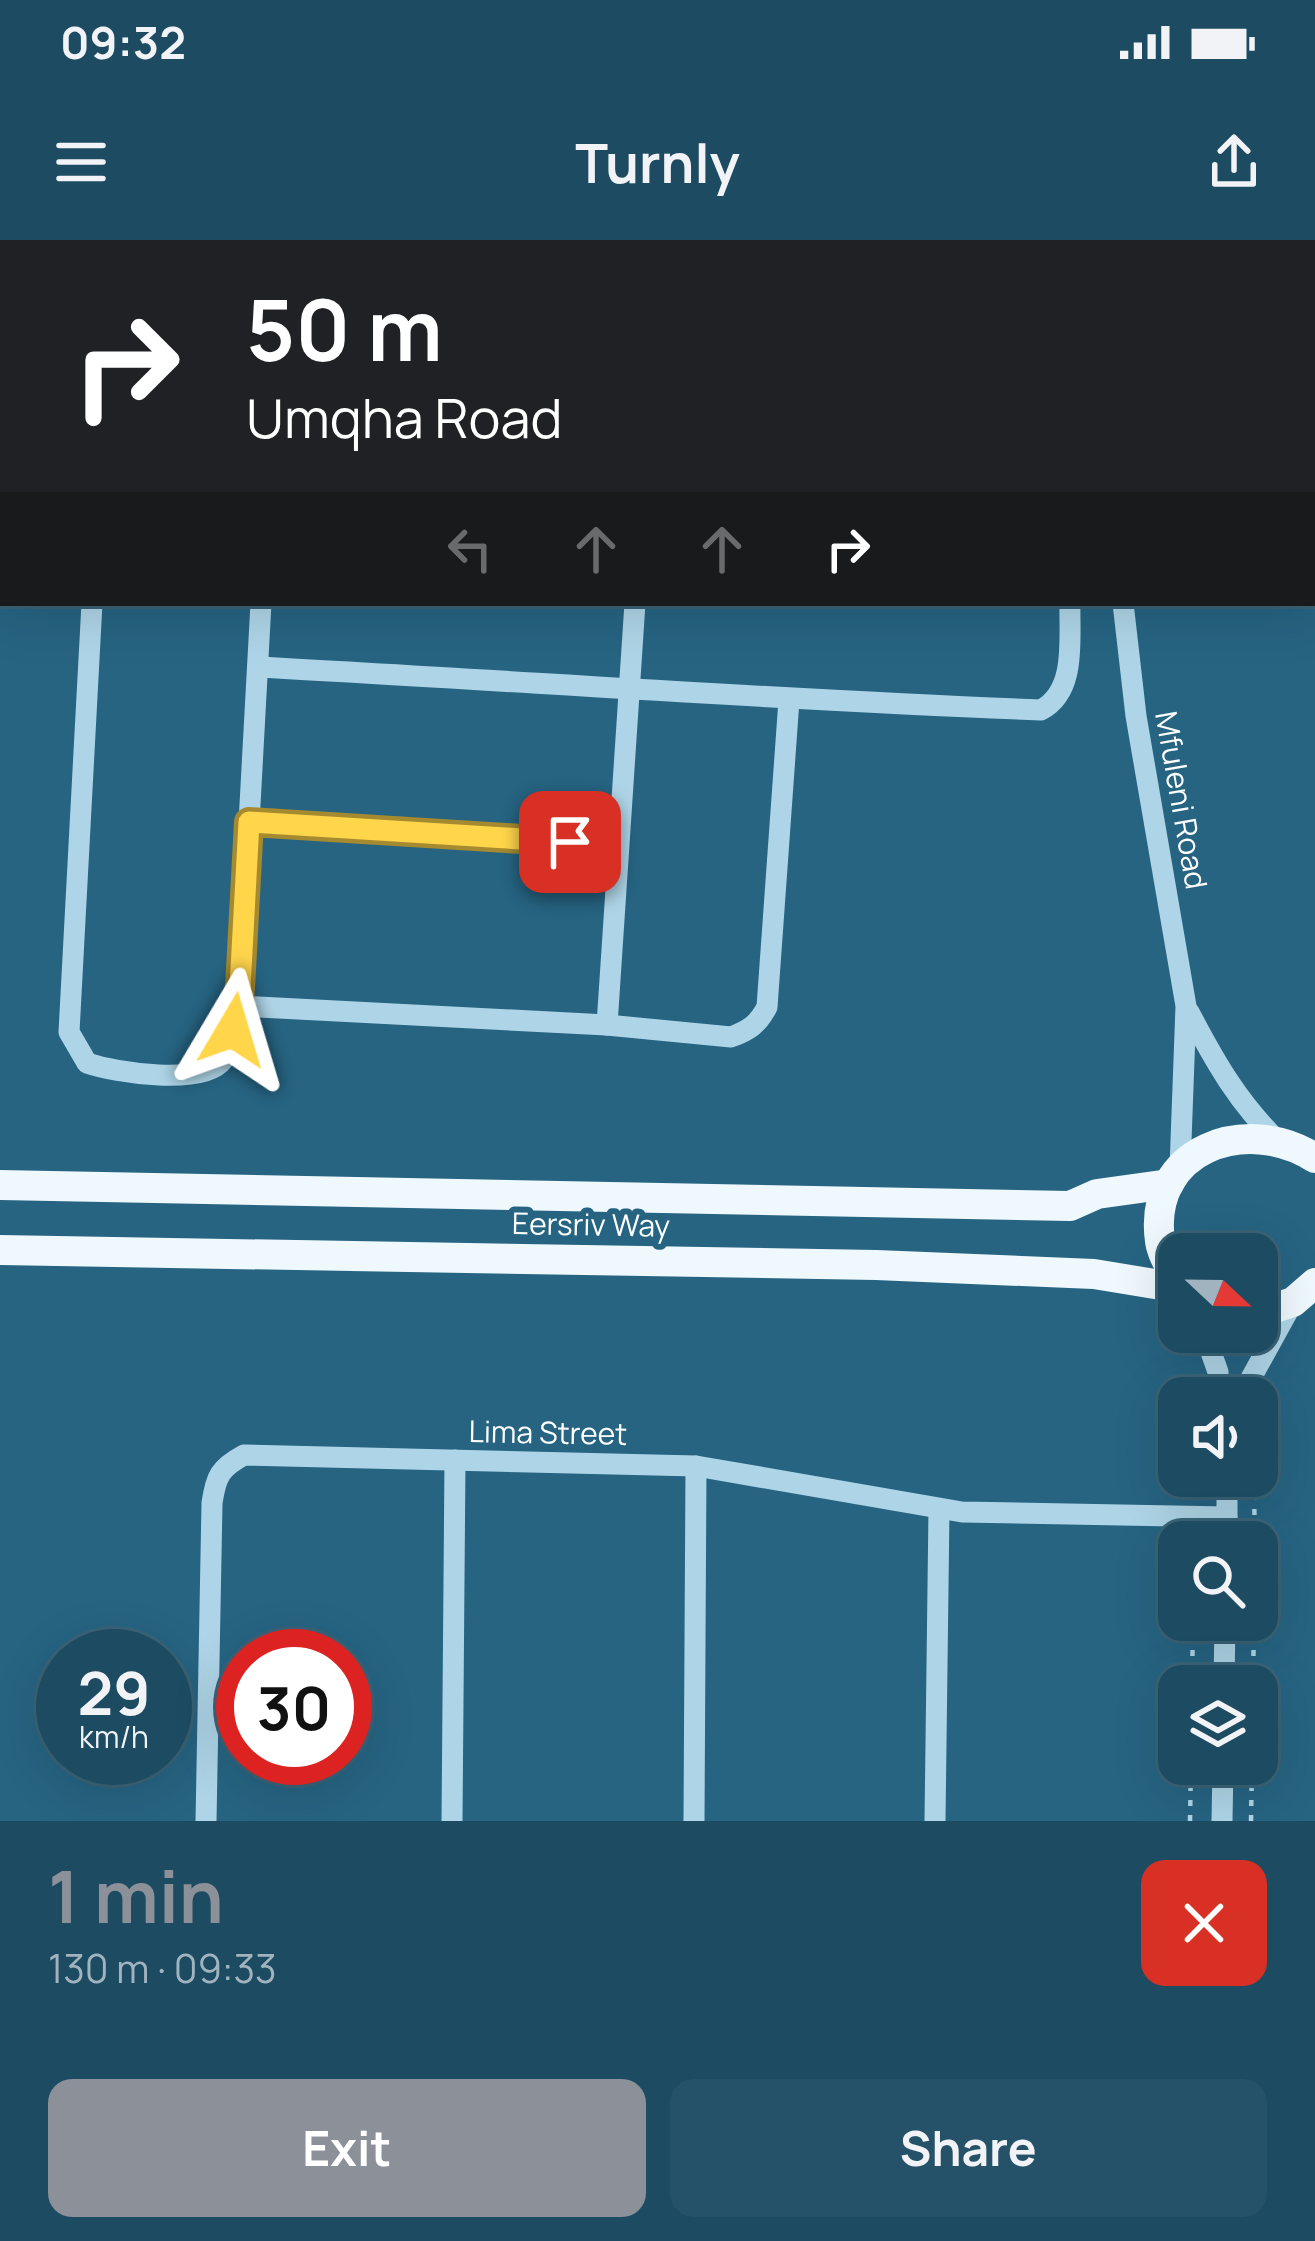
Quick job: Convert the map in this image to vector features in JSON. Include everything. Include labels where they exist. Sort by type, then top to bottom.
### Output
[{"type":"main road","points":[[1160,1233],[1160,1214],[1174,1176],[1201,1150],[1226,1139],[1254,1137],[1315,1159]]},
{"type":"main road","name":"Eersriv Way","points":[[0,1185],[1070,1206],[1097,1194],[1174,1176]]},
{"type":"main road","name":"Eersriv Way","points":[[0,1250],[876,1265],[1094,1274],[1158,1283]]},
{"type":"street","points":[[92,606],[69,1032],[87,1063],[106,1069],[197,1076],[213,1072],[228,1055],[239,1006],[261,606]]},
{"type":"street","points":[[608,1025],[635,606]]},
{"type":"street","points":[[257,667],[789,700],[1041,710],[1058,699],[1064,687],[1070,606]]},
{"type":"street","name":"Mfuleni Road","points":[[1123,606],[1136,716],[1186,1006],[1174,1176]]},
{"type":"street","points":[[239,1006],[731,1036],[758,1024],[770,987],[789,700]]},
{"type":"street","points":[[249,822],[616,845]]},
{"type":"street","name":"Mfuleni Road","points":[[1186,1006],[1222,1076],[1252,1117],[1280,1143]]},
{"type":"street","points":[[1253,1377],[1304,1293]]},
{"type":"street","name":"Lima Street","points":[[206,1821],[212,1503],[216,1477],[244,1455],[696,1466],[962,1512],[1227,1517]]},
{"type":"street","points":[[452,1821],[455,1460]]},
{"type":"street","points":[[694,1821],[696,1466]]},
{"type":"street","points":[[1227,1497],[1227,1521]]},
{"type":"street","points":[[935,1821],[939,1508]]},
{"type":"street","points":[[1222,1821],[1223,1785]]},
{"type":"path","points":[[1190,1821],[1191,1785]]},
{"type":"path","points":[[1251,1821],[1252,1785]]},
{"type":"route","points":[[233,1030],[239,1006],[249,822],[570,842]]}]
